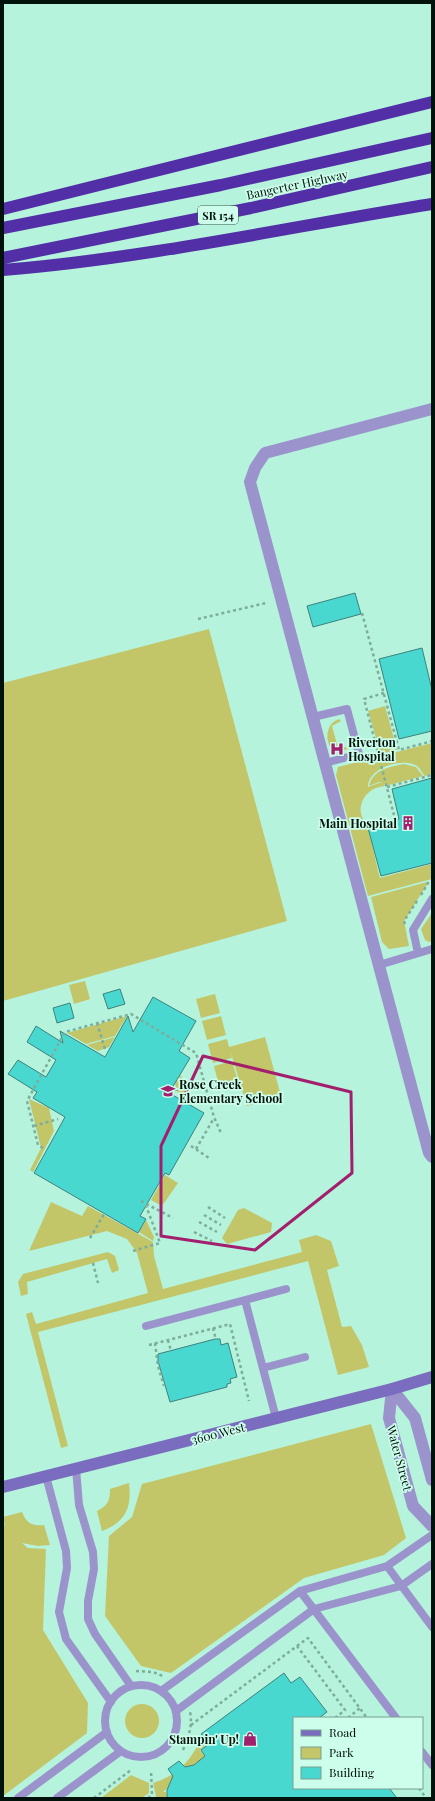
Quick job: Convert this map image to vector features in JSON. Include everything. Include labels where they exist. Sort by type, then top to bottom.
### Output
[{"type":"highway","points":[[3,210],[432,102]]},
{"type":"highway","name":"Bangerter Highway","points":[[3,228],[221,185],[432,138]]},
{"type":"highway","name":"Bangerter Highway","points":[[3,258],[251,208],[432,167]]},
{"type":"highway","points":[[3,270],[66,264],[202,244],[432,204]]},
{"type":"main road","name":"3600 West","points":[[3,1487],[392,1389],[432,1377]]},
{"type":"street","points":[[432,409],[265,453],[255,468],[250,482],[429,1153],[432,1156]]},
{"type":"street","name":"Water Street","points":[[392,1389],[415,1418],[432,1477]]},
{"type":"street","name":"Water Street","points":[[392,1389],[390,1418],[413,1506],[432,1526]]},
{"type":"lane","points":[[313,717],[346,709],[359,754],[325,763]]},
{"type":"lane","points":[[418,953],[412,930],[432,898]]},
{"type":"lane","points":[[379,964],[432,949]]},
{"type":"lane","points":[[146,1326],[286,1289]]},
{"type":"lane","points":[[246,1300],[276,1418]]},
{"type":"lane","points":[[263,1368],[305,1357]]},
{"type":"lane","points":[[76,1468],[80,1505],[93,1552],[94,1569],[88,1601],[88,1619],[95,1634],[131,1686]]},
{"type":"lane","points":[[46,1476],[66,1551],[67,1568],[59,1612],[66,1639],[110,1702]]},
{"type":"lane","points":[[161,1691],[300,1590],[387,1566],[432,1535]]},
{"type":"lane","points":[[176,1711],[314,1609],[400,1586],[432,1564]]},
{"type":"lane","points":[[387,1566],[400,1586],[432,1628]]},
{"type":"lane","points":[[300,1590],[395,1717]]},
{"type":"lane","points":[[142,1685],[161,1691],[170,1700],[176,1711],[177,1722],[175,1733],[170,1743],[153,1755],[142,1757],[131,1756],[121,1751],[112,1742],[107,1732],[106,1717],[110,1702],[116,1695],[131,1686],[142,1685]]},
{"type":"lane","points":[[18,1798],[107,1732]]},
{"type":"lane","points":[[57,1798],[121,1751]]},
{"type":"lane","points":[[423,1753],[432,1765]]},
{"type":"path","points":[[198,619],[266,603]]},
{"type":"path","points":[[362,613],[399,750],[432,741]]},
{"type":"path","points":[[384,693],[364,699],[394,816]]},
{"type":"path","points":[[387,787],[432,775]]},
{"type":"path","points":[[43,1148],[38,1145],[27,1101],[65,1032],[131,1014],[196,1053],[203,1082],[214,1117],[221,1133]]},
{"type":"path","points":[[97,1023],[105,1049]]},
{"type":"path","points":[[175,1090],[203,1082]]},
{"type":"path","points":[[196,1150],[214,1117]]},
{"type":"path","points":[[34,1126],[58,1119]]},
{"type":"path","points":[[191,1146],[209,1158]]},
{"type":"path","points":[[141,1201],[174,1218]]},
{"type":"path","points":[[133,1251],[160,1243],[145,1203]]},
{"type":"path","points":[[208,1207],[225,1218]]},
{"type":"path","points":[[90,1238],[104,1214]]},
{"type":"path","points":[[204,1215],[221,1225]]},
{"type":"path","points":[[199,1222],[217,1232]]},
{"type":"path","points":[[194,1232],[212,1241]]},
{"type":"path","points":[[93,1263],[98,1283]]},
{"type":"path","points":[[149,1345],[230,1324],[249,1401]]},
{"type":"path","points":[[213,1328],[216,1340]]},
{"type":"path","points":[[168,1340],[171,1351]]},
{"type":"path","points":[[155,1343],[158,1366],[164,1386]]},
{"type":"path","points":[[191,1725],[308,1638],[366,1717]]},
{"type":"path","points":[[297,1646],[345,1710],[336,1717]]},
{"type":"path","points":[[349,1717],[360,1708]]},
{"type":"path","points":[[94,1798],[131,1770]]},
{"type":"path","points":[[148,1798],[152,1795],[151,1770]]},
{"type":"path","points":[[420,1789],[426,1798]]},
{"type":"highlighted area","points":[[203,1056],[351,1092],[352,1173],[255,1250],[161,1236],[161,1146]]},
{"type":"green space","points":[[209,629],[287,921],[3,1001],[3,683]]},
{"type":"green space","points":[[385,706],[397,750],[381,755],[368,711]]},
{"type":"green space","points":[[339,719],[341,721],[332,726],[338,748],[348,747],[348,749],[334,752],[327,738],[331,725],[334,721]]},
{"type":"green space","points":[[432,743],[432,774],[425,776],[417,766],[411,764],[403,763],[387,766],[374,774],[369,780],[368,787],[379,783],[384,783],[385,786],[376,788],[366,795],[362,802],[361,814],[371,839],[380,878],[432,864],[432,879],[368,896],[336,775],[338,767]]},
{"type":"green space","points":[[404,764],[416,767],[423,776],[389,785],[379,782],[369,786],[371,780],[378,772]]},
{"type":"green space","points":[[427,882],[428,883],[404,921],[409,946],[389,949],[382,942],[371,897]]},
{"type":"green space","points":[[432,913],[432,941],[429,942],[425,940],[421,929]]},
{"type":"green space","points":[[85,981],[90,999],[74,1004],[69,985]]},
{"type":"green space","points":[[215,994],[220,1013],[201,1018],[196,999]]},
{"type":"green space","points":[[127,1016],[115,1036],[86,1044],[67,1033]]},
{"type":"green space","points":[[221,1016],[226,1035],[207,1040],[202,1021]]},
{"type":"green space","points":[[115,1037],[109,1047],[98,1051],[87,1045]]},
{"type":"green space","points":[[265,1037],[281,1096],[247,1106],[231,1053],[232,1058],[213,1063],[208,1044],[227,1039],[229,1047]]},
{"type":"green space","points":[[232,1061],[238,1081],[219,1086],[214,1066]]},
{"type":"green space","points":[[181,1075],[189,1103],[179,1097],[175,1084]]},
{"type":"green space","points":[[29,1099],[49,1108],[54,1131],[33,1172],[30,1170],[41,1148]]},
{"type":"green space","points":[[165,1175],[178,1183],[162,1206],[151,1200]]},
{"type":"green space","points":[[51,1202],[82,1216],[88,1206],[153,1242],[154,1256],[163,1289],[302,1252],[299,1240],[316,1235],[331,1241],[339,1266],[327,1270],[342,1327],[351,1326],[362,1345],[369,1367],[338,1375],[308,1261],[38,1332],[68,1446],[61,1448],[26,1314],[32,1312],[36,1324],[148,1293],[137,1253],[127,1239],[107,1231],[29,1251]]},
{"type":"green space","points":[[244,1208],[272,1223],[271,1232],[227,1244],[222,1238],[238,1210]]},
{"type":"green space","points":[[146,1220],[154,1237],[153,1241],[139,1232]]},
{"type":"green space","points":[[108,1252],[115,1256],[119,1270],[112,1273],[107,1259],[27,1282],[28,1294],[21,1296],[18,1282],[23,1274]]},
{"type":"green space","points":[[371,1424],[406,1538],[384,1555],[304,1578],[171,1673],[141,1666],[105,1616],[109,1536],[132,1517],[142,1484]]},
{"type":"green space","points":[[129,1483],[130,1492],[126,1513],[117,1523],[102,1531],[97,1511],[104,1507],[108,1502],[110,1489]]},
{"type":"green space","points":[[22,1512],[28,1522],[36,1525],[44,1525],[50,1545],[38,1546],[22,1543],[28,1548],[46,1549],[43,1630],[88,1703],[87,1733],[3,1796],[3,1524],[5,1525],[3,1517]]},
{"type":"green space","points":[[139,1704],[145,1704],[149,1705],[156,1711],[159,1721],[158,1728],[152,1735],[145,1738],[139,1738],[135,1737],[128,1731],[125,1724],[125,1718],[126,1714],[132,1707]]},
{"type":"green space","points":[[201,1737],[208,1744],[200,1750],[205,1757],[163,1792],[166,1792],[167,1798],[154,1798],[156,1796],[153,1783],[169,1776],[183,1766],[198,1745]]},
{"type":"green space","points":[[131,1775],[149,1783],[149,1793],[142,1798],[101,1798]]},
{"type":"building","points":[[355,593],[361,614],[313,627],[307,606]]},
{"type":"building","points":[[422,648],[432,690],[432,731],[399,739],[379,659]]},
{"type":"building","name":"Main Hospital","points":[[432,778],[432,863],[381,876],[368,828],[399,819],[392,789]]},
{"type":"building","points":[[120,989],[125,1004],[108,1009],[103,994]]},
{"type":"building","points":[[153,997],[196,1021],[179,1051],[190,1058],[169,1093],[204,1113],[169,1175],[165,1173],[140,1216],[146,1219],[138,1233],[34,1173],[65,1117],[33,1098],[37,1092],[8,1074],[18,1060],[46,1077],[56,1060],[27,1042],[36,1026],[63,1043],[60,1031],[105,1057],[128,1016],[133,1032]]},
{"type":"building","points":[[70,1003],[74,1018],[57,1023],[53,1008]]},
{"type":"building","points":[[220,1339],[221,1345],[228,1343],[237,1377],[230,1379],[231,1383],[227,1384],[227,1387],[170,1402],[158,1361],[158,1354]]},
{"type":"building","name":"Stampin' Up!","points":[[284,1673],[291,1683],[300,1677],[327,1712],[320,1717],[293,1717],[293,1789],[390,1789],[397,1798],[167,1798],[167,1790],[173,1776],[168,1769],[179,1761],[185,1767],[194,1765],[205,1756],[201,1750],[209,1744],[201,1734]]},
{"type":"place","name":"Riverton Hospital","points":[[337,749]]},
{"type":"place","name":"Main Hospital","points":[[408,823]]},
{"type":"place","name":"Rose Creek Elementary School","points":[[168,1091]]},
{"type":"place","name":"Stampin' Up!","points":[[250,1739]]}]
